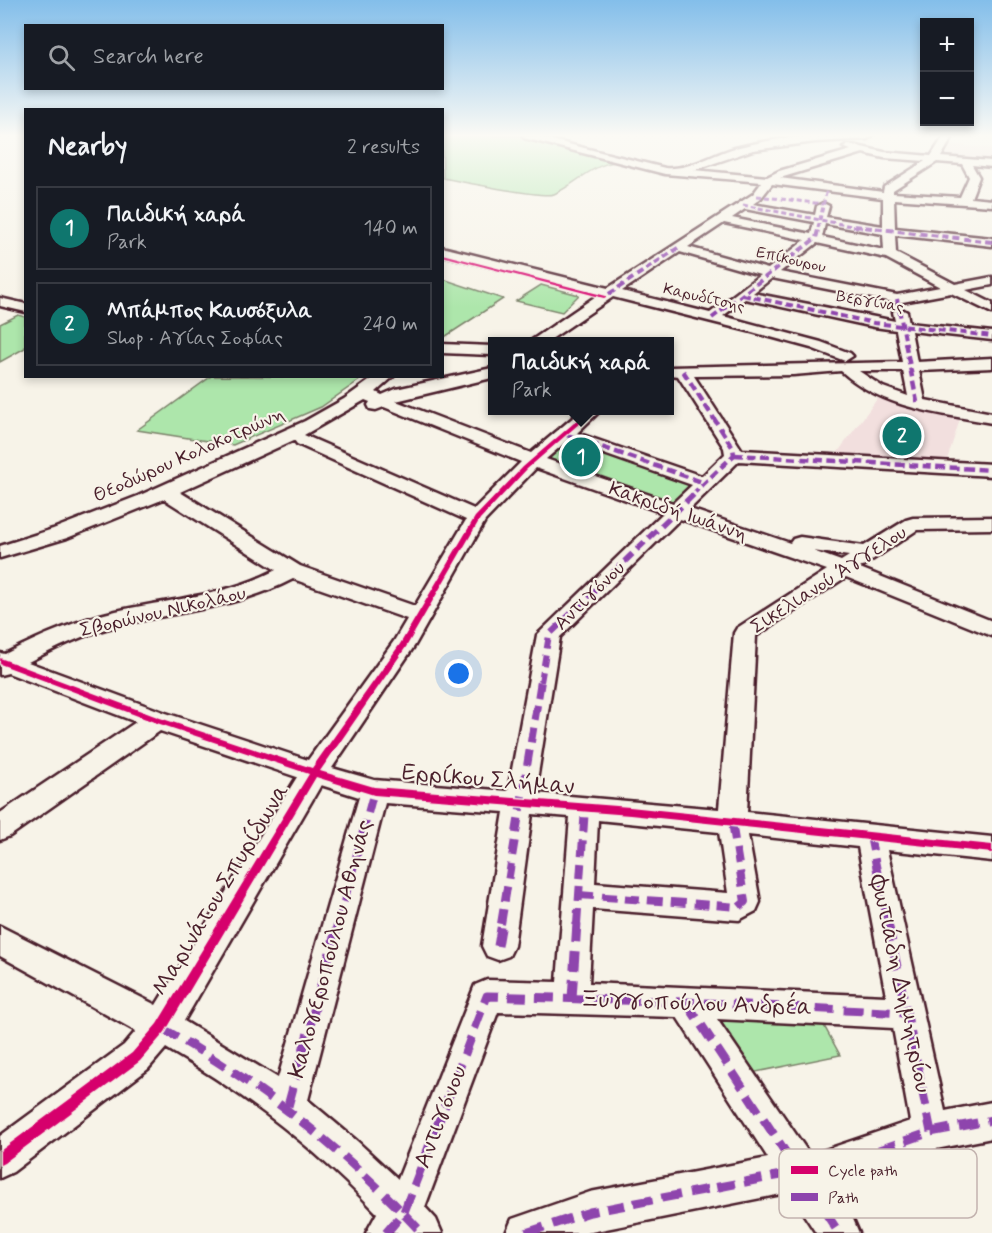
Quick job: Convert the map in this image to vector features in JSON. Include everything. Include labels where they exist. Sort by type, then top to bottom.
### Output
[{"type":"street","points":[[544,337],[759,194]]},
{"type":"street","points":[[712,318],[816,238],[826,194]]},
{"type":"street","points":[[866,194],[992,203]]},
{"type":"street","points":[[964,201],[967,194]]},
{"type":"street","points":[[757,196],[823,204]]},
{"type":"street","points":[[887,196],[891,231],[890,255]]},
{"type":"street","points":[[743,205],[891,231],[992,242]]},
{"type":"street","points":[[722,219],[890,255],[992,309]]},
{"type":"street","name":"Επίκουρου","points":[[678,248],[771,274],[897,298]]},
{"type":"street","name":"Καρυδίτσης","points":[[444,252],[789,338],[844,362],[881,391],[917,402],[992,418]]},
{"type":"street","points":[[917,402],[897,298],[992,281]]},
{"type":"street","name":"Βεργίνας","points":[[743,295],[874,323],[992,336]]},
{"type":"street","points":[[0,302],[24,308]]},
{"type":"street","points":[[444,348],[488,351]]},
{"type":"street","points":[[676,371],[773,369],[844,362],[910,366],[992,363]]},
{"type":"street","points":[[676,371],[733,448],[734,455],[992,470]]},
{"type":"street","points":[[172,495],[303,440],[384,402],[396,394],[488,374]]},
{"type":"street","name":"Θεοδώρου Κολοκοτρώνη","points":[[0,552],[74,531],[172,495],[309,426],[365,394],[384,378]]},
{"type":"street","name":"Κακριδή Ιωάννη","points":[[365,394],[534,461],[843,569],[992,629]]},
{"type":"street","name":"Μαρινάτου Σπυρίδωνα","points":[[0,1159],[136,1057],[161,1028],[314,773],[403,645],[477,518],[501,491],[588,415]]},
{"type":"street","points":[[564,435],[705,483]]},
{"type":"street","points":[[303,440],[477,518]]},
{"type":"street","name":"Αντιγόνου","points":[[498,946],[549,634],[734,455]]},
{"type":"street","points":[[172,495],[292,571],[419,615]]},
{"type":"street","name":"Σικελιανού Άγγελου","points":[[732,822],[745,633],[913,524],[992,523]]},
{"type":"street","points":[[742,534],[867,553]]},
{"type":"street","name":"Σβορώνου Νικολάου","points":[[2,664],[85,628],[116,619],[245,593],[292,571]]},
{"type":"street","name":"Ερρίκου Σλήμαν","points":[[2,664],[158,720],[374,791],[585,808],[992,849]]},
{"type":"street","points":[[0,828],[158,720]]},
{"type":"street","name":"Καλογεροπούλου Αθηνάς","points":[[288,1106],[374,791]]},
{"type":"street","points":[[572,998],[585,808]]},
{"type":"street","points":[[579,895],[739,907],[745,902],[732,822]]},
{"type":"street","name":"Φωτιάδη Δημητρίου","points":[[870,836],[930,1132]]},
{"type":"street","points":[[0,940],[207,1052],[288,1106],[339,1149],[404,1226]]},
{"type":"street","name":"Αντιγόνου","points":[[404,1226],[487,996]]},
{"type":"street","name":"Ξυγγοπούλου Ανδρέα","points":[[487,996],[686,1002],[905,1013]]},
{"type":"street","points":[[686,1002],[783,1149]]},
{"type":"street","points":[[883,1149],[930,1132],[992,1120]]},
{"type":"street","points":[[526,1233],[590,1212],[779,1175]]},
{"type":"street","points":[[829,1218],[839,1233]]},
{"type":"shaded area","points":[[880,395],[961,416],[946,463],[835,456]]},
{"type":"green space","points":[[444,279],[503,299],[444,337]]},
{"type":"green space","points":[[541,285],[579,295],[562,312],[516,301]]},
{"type":"green space","points":[[18,315],[24,317],[24,349],[0,362],[0,324]]},
{"type":"green space","points":[[209,378],[363,378],[321,407],[233,445],[137,430]]},
{"type":"green space","points":[[570,440],[696,484],[674,505],[546,458]]},
{"type":"green space","points":[[714,1017],[823,1024],[840,1055],[746,1074]]},
{"type":"marked path","points":[[712,318],[816,238],[826,194]]},
{"type":"marked path","points":[[757,196],[823,204]]},
{"type":"marked path","points":[[743,205],[865,228],[992,242]]},
{"type":"marked path","points":[[609,294],[678,248]]},
{"type":"marked path","points":[[743,295],[874,323],[992,336]]},
{"type":"marked path","points":[[897,299],[917,402]]},
{"type":"marked path","points":[[498,946],[549,635],[734,455],[733,448],[683,371]]},
{"type":"marked path","points":[[564,434],[705,483]]},
{"type":"marked path","points":[[734,455],[992,470]]},
{"type":"marked path","points":[[288,1106],[374,791]]},
{"type":"marked path","points":[[572,998],[585,808]]},
{"type":"marked path","points":[[579,895],[739,907],[745,902],[732,822]]},
{"type":"marked path","points":[[870,836],[931,1132]]},
{"type":"marked path","points":[[386,1233],[404,1212],[487,996],[686,1002],[905,1013]]},
{"type":"marked path","points":[[686,1002],[783,1149]]},
{"type":"marked path","points":[[161,1028],[233,1070],[301,1118],[364,1173],[422,1233]]},
{"type":"marked path","points":[[882,1149],[931,1132],[992,1120]]},
{"type":"marked path","points":[[526,1233],[590,1212],[779,1175]]},
{"type":"marked path","points":[[829,1218],[839,1233]]},
{"type":"cycle path","points":[[444,256],[604,297]]},
{"type":"cycle path","points":[[0,1159],[136,1057],[161,1028],[314,773],[403,645],[477,518],[525,468],[587,415]]},
{"type":"cycle path","points":[[0,661],[157,720],[374,791],[630,811],[992,849]]},
{"type":"place","name":"Μπάμπος Καυσόξυλα","points":[[902,436]]},
{"type":"place","name":"Παιδική χαρά","points":[[581,457]]}]
